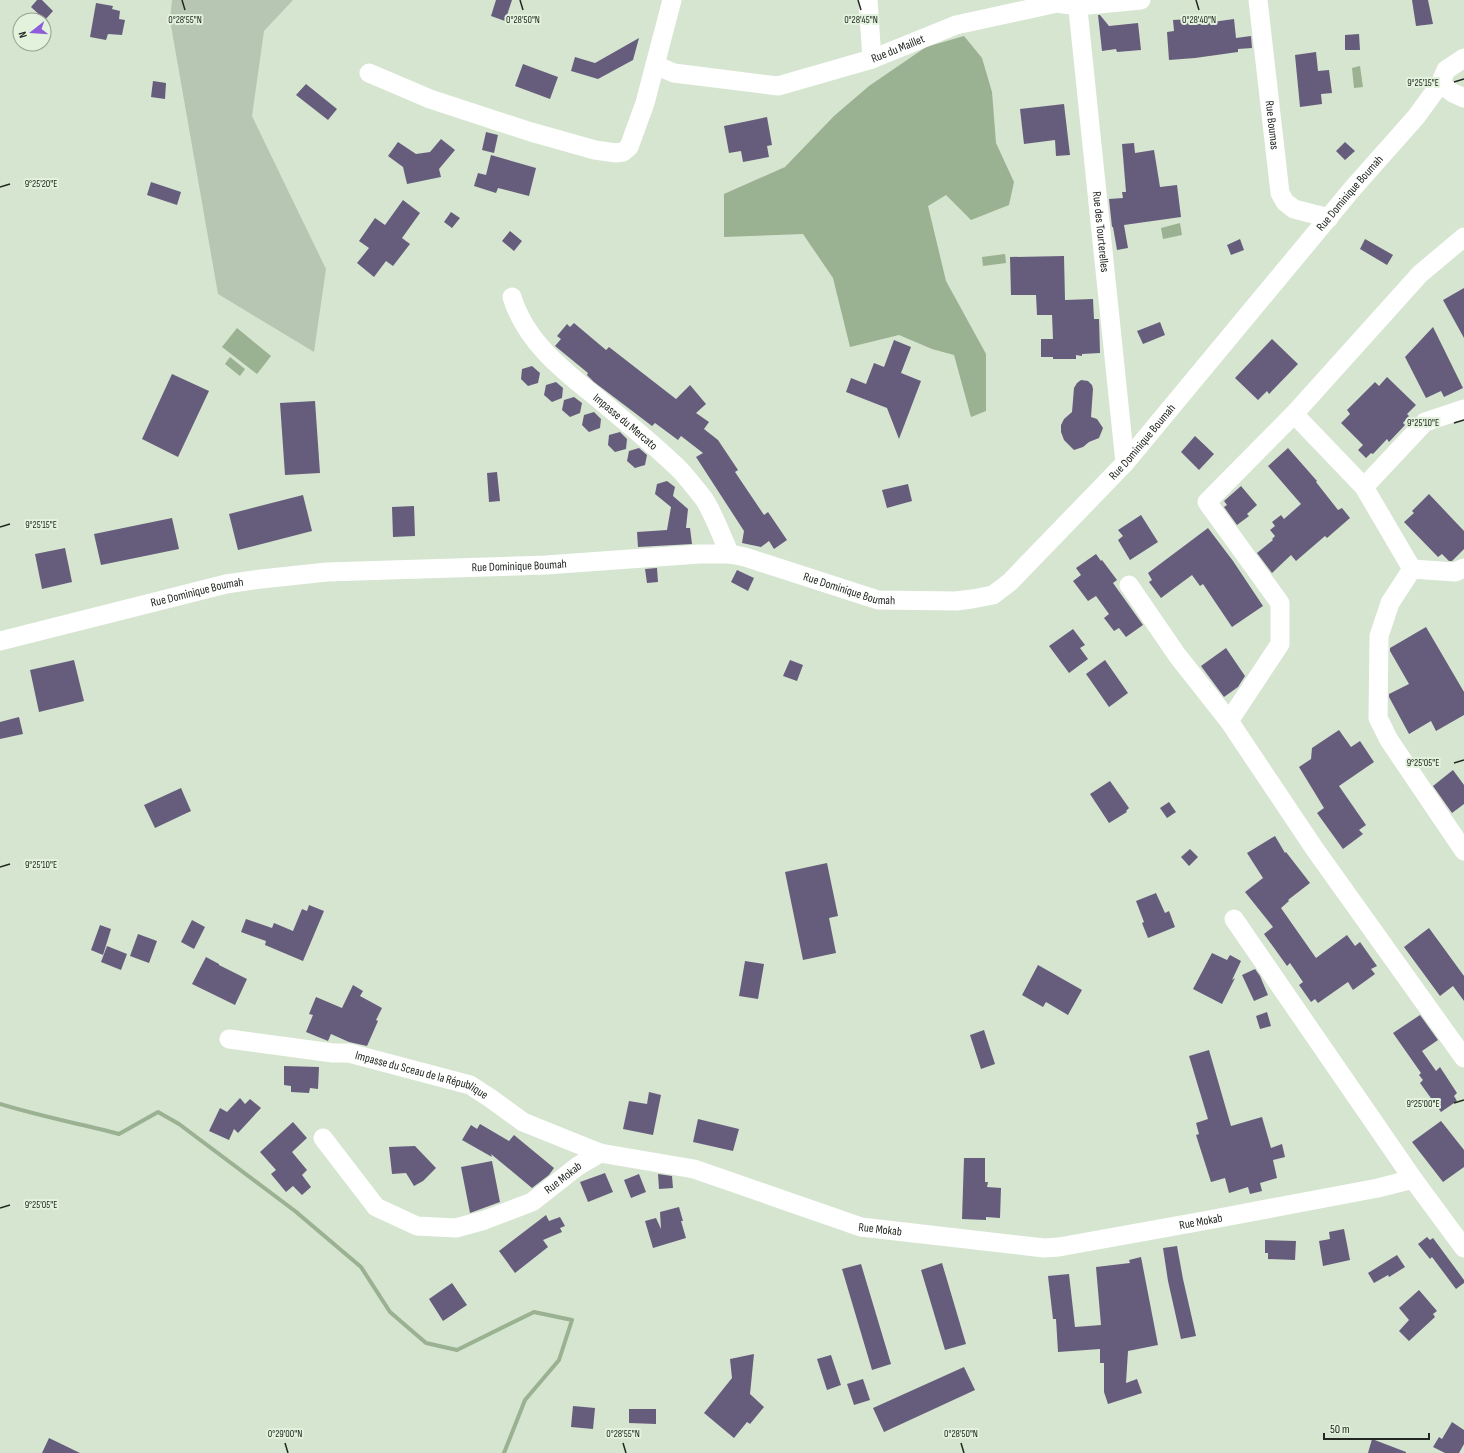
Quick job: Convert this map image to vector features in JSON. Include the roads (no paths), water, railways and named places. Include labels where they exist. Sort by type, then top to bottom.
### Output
[{"type":"street","points":[[369,73],[430,99],[531,132],[595,150],[616,153],[623,152],[629,147],[646,103],[672,0]]},
{"type":"street","points":[[868,0],[872,58]]},
{"type":"street","name":"Rue du Maillet","points":[[655,65],[674,73],[778,86],[872,58],[956,25],[1057,2],[1077,3],[1141,0]]},
{"type":"street","name":"Rue Boumas","points":[[1258,0],[1280,193],[1285,202],[1294,209],[1329,218]]},
{"type":"street","name":"Rue des Tourterelles","points":[[1077,3],[1125,463]]},
{"type":"street","name":"Rue Dominique Boumah","points":[[0,642],[226,584],[261,579],[327,572],[546,565],[699,554],[730,554],[745,557],[878,600],[956,601],[993,595],[1010,582],[1125,463],[1329,218],[1416,117],[1440,84],[1446,70],[1464,58]]},
{"type":"street","points":[[1440,84],[1453,93],[1464,98]]},
{"type":"street","points":[[1229,721],[1280,644],[1280,603],[1207,502],[1294,414],[1420,274],[1464,237]]},
{"type":"street","name":"Impasse du Mercato","points":[[512,297],[515,307],[526,328],[545,353],[578,383],[635,429],[681,471],[704,500],[730,554]]},
{"type":"street","points":[[1364,487],[1425,422],[1464,409]]},
{"type":"street","points":[[1294,414],[1364,487],[1412,569]]},
{"type":"street","points":[[1412,569],[1454,572],[1464,568]]},
{"type":"street","points":[[1412,569],[1390,603],[1379,636],[1378,718],[1389,740],[1464,851]]},
{"type":"street","points":[[1129,585],[1177,655],[1229,721],[1314,848],[1464,1058]]},
{"type":"street","points":[[1234,919],[1413,1179],[1464,1248]]},
{"type":"street","name":"Impasse du Sceau de la République","points":[[230,1039],[333,1053],[350,1053],[470,1085],[523,1122],[600,1152]]},
{"type":"street","name":"Rue Mokab","points":[[323,1138],[376,1207],[417,1226],[456,1228],[485,1220],[532,1202],[578,1166],[600,1152],[694,1169],[861,1227],[1044,1248],[1059,1247],[1214,1220],[1378,1188],[1413,1179]]},
{"type":"waterway","points":[[0,1104],[119,1134],[158,1112],[179,1124],[295,1211],[361,1267],[390,1312],[426,1343],[457,1350],[534,1312],[572,1320],[559,1360],[525,1400],[504,1453]]}]
